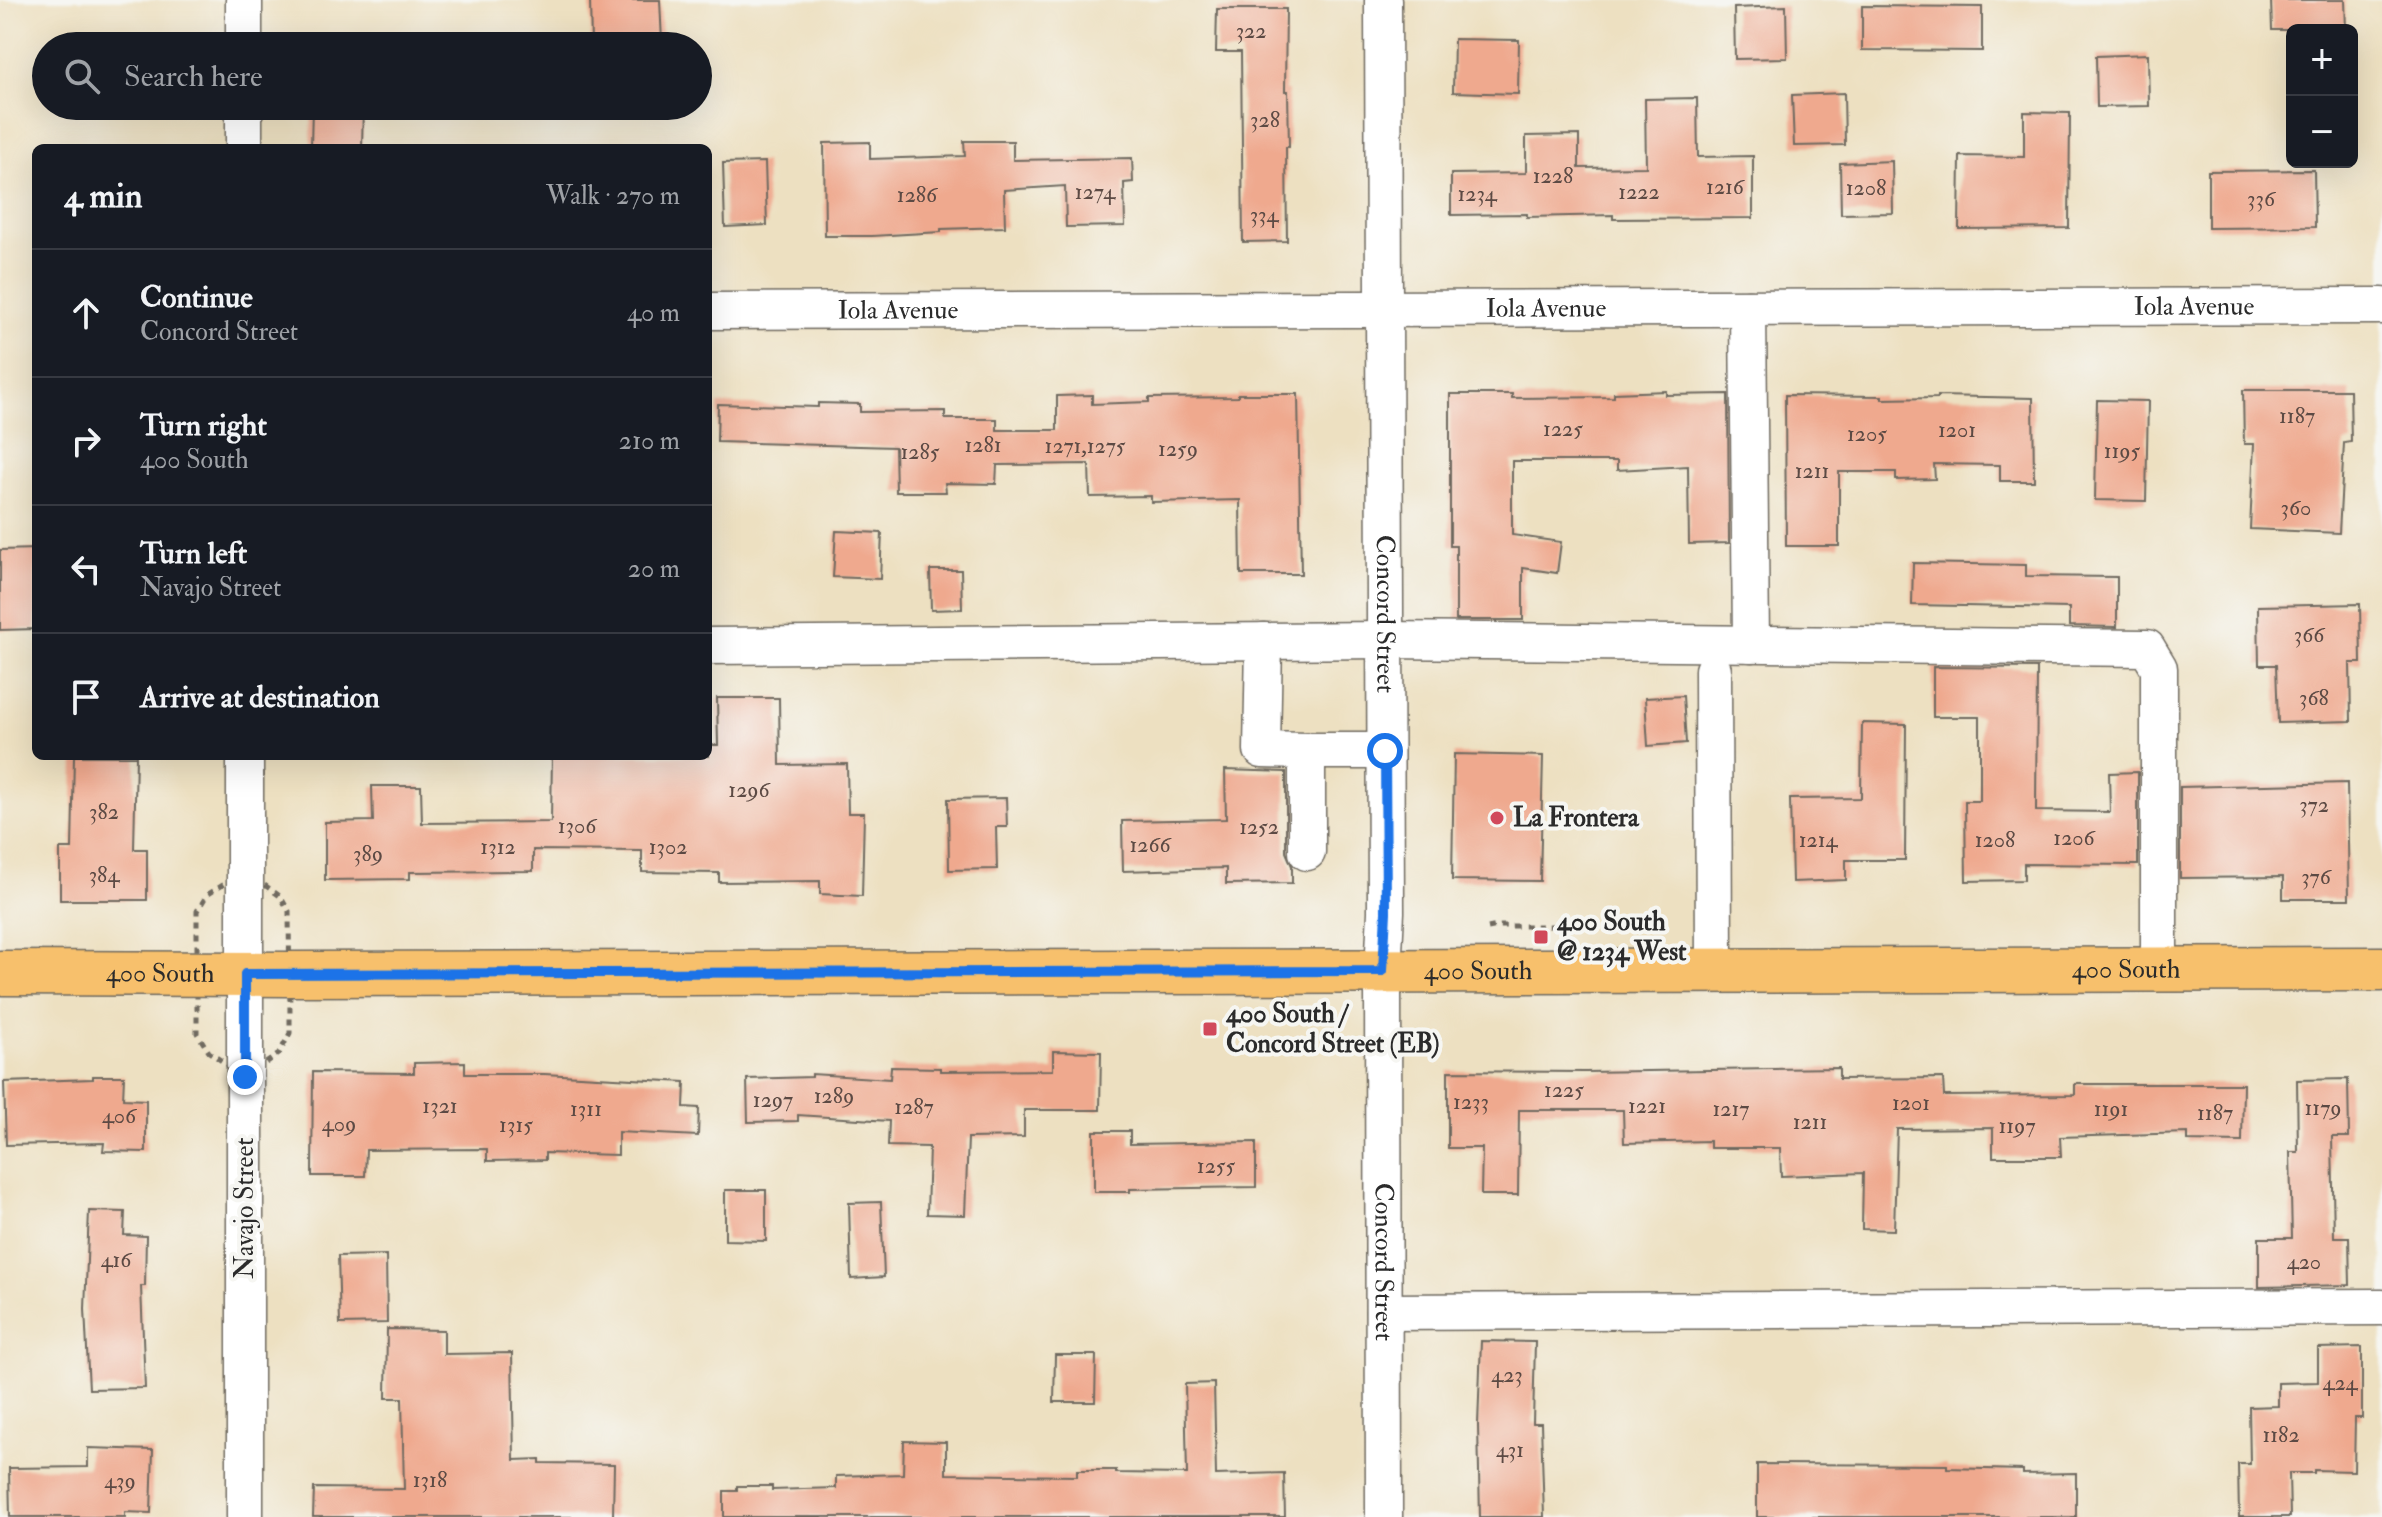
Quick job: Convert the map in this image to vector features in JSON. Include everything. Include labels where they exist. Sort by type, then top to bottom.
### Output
[{"type":"main road","name":"400 South","points":[[0,973],[2382,969]]},
{"type":"street","points":[[244,0],[244,32]]},
{"type":"street","name":"Concord Street","points":[[1383,0],[1384,1517]]},
{"type":"street","points":[[244,120],[244,144]]},
{"type":"street","name":"Iola Avenue","points":[[712,311],[2382,306]]},
{"type":"street","points":[[1748,308],[1751,644]]},
{"type":"street","points":[[712,646],[1385,640],[2147,648],[2159,668],[2159,969]]},
{"type":"street","points":[[1264,641],[1262,750],[1385,751]]},
{"type":"street","points":[[1713,670],[1714,970]]},
{"type":"street","points":[[1307,751],[1307,852]]},
{"type":"street","name":"Navajo Street","points":[[245,760],[245,1517]]},
{"type":"street","points":[[1384,1312],[2382,1307]]},
{"type":"path","points":[[197,911],[197,931]]},
{"type":"path","points":[[289,911],[289,932]]},
{"type":"path","points":[[197,1012],[197,1033]]},
{"type":"path","points":[[290,1015],[290,1033]]},
{"type":"building","points":[[590,0],[660,0],[662,32],[591,32]]},
{"type":"building","points":[[2271,0],[2345,0],[2346,24],[2286,24],[2286,30],[2272,30]]},
{"type":"building","points":[[1786,6],[1787,58],[1735,59],[1734,8]]},
{"type":"building","points":[[1862,6],[1982,7],[1982,51],[1862,50]]},
{"type":"building","points":[[1217,9],[1286,9],[1285,91],[1288,91],[1289,147],[1286,147],[1287,241],[1243,242],[1241,52],[1216,52]]},
{"type":"building","points":[[1454,39],[1519,40],[1518,94],[1453,92]]},
{"type":"building","points":[[2148,54],[2149,106],[2097,107],[2096,56]]},
{"type":"building","points":[[1844,93],[1845,145],[1794,146],[1792,95]]},
{"type":"building","points":[[1697,98],[1698,157],[1753,156],[1753,218],[1451,215],[1451,174],[1526,173],[1526,136],[1579,135],[1579,168],[1646,167],[1645,99]]},
{"type":"building","points":[[2024,112],[2070,113],[2069,228],[1959,229],[1960,156],[2024,157]]},
{"type":"building","points":[[312,120],[363,120],[362,144],[311,144]]},
{"type":"building","points":[[964,141],[1013,141],[1013,160],[1132,158],[1133,182],[1124,183],[1125,226],[1066,227],[1065,186],[1004,190],[1005,227],[825,236],[824,143],[870,142],[870,159],[965,156]]},
{"type":"building","points":[[1892,161],[1893,213],[1841,214],[1840,163]]},
{"type":"building","points":[[765,162],[767,225],[725,227],[723,163]]},
{"type":"building","points":[[2314,170],[2315,227],[2208,228],[2208,171]]},
{"type":"building","points":[[2243,390],[2350,390],[2351,442],[2344,443],[2339,533],[2250,529],[2254,444],[2244,444]]},
{"type":"building","points":[[1666,391],[1666,395],[1728,394],[1729,543],[1689,544],[1688,466],[1617,470],[1617,461],[1512,461],[1512,535],[1561,542],[1557,573],[1523,568],[1523,620],[1456,620],[1456,546],[1450,546],[1450,394],[1512,394],[1512,398],[1614,397],[1614,393]]},
{"type":"building","points":[[1238,394],[1298,394],[1301,574],[1241,574],[1240,500],[1151,502],[1151,496],[1090,497],[1089,464],[997,465],[996,484],[945,483],[946,492],[896,492],[895,447],[717,442],[718,404],[818,407],[818,403],[860,404],[860,412],[945,411],[945,419],[997,419],[997,430],[1057,430],[1057,396],[1092,395],[1092,404],[1149,402],[1149,398],[1238,397]]},
{"type":"building","points":[[1785,395],[1882,396],[1882,399],[1938,396],[2033,398],[2034,481],[2000,481],[2000,465],[1934,464],[1935,479],[1896,480],[1896,472],[1839,472],[1839,546],[1786,546]]},
{"type":"building","points":[[2097,400],[2148,401],[2146,501],[2095,500]]},
{"type":"building","points":[[836,531],[882,533],[880,579],[833,577]]},
{"type":"building","points":[[32,549],[32,629],[0,630],[0,550]]},
{"type":"building","points":[[1913,563],[2026,565],[2026,576],[2117,577],[2117,627],[2069,626],[2069,608],[1912,605]]},
{"type":"building","points":[[930,570],[961,570],[962,609],[931,610]]},
{"type":"building","points":[[2360,604],[2361,663],[2350,663],[2351,721],[2278,723],[2276,665],[2259,665],[2258,606]]},
{"type":"building","points":[[1933,667],[2037,668],[2036,811],[2110,812],[2109,773],[2138,772],[2138,865],[2024,864],[2024,880],[1966,881],[1965,801],[1980,801],[1980,717],[1933,717]]},
{"type":"building","points":[[1683,696],[1686,743],[1648,746],[1645,698]]},
{"type":"building","points":[[717,698],[779,698],[780,765],[847,764],[848,813],[864,813],[862,896],[820,894],[820,881],[719,882],[719,873],[642,872],[642,851],[533,850],[533,871],[410,872],[410,879],[325,880],[325,822],[373,821],[372,786],[421,786],[422,823],[551,822],[552,760],[712,760],[712,745],[718,745]]},
{"type":"building","points":[[1862,723],[1906,724],[1905,860],[1846,860],[1846,880],[1792,882],[1790,799],[1861,798]]},
{"type":"building","name":"La Frontera","points":[[1454,754],[1543,756],[1540,881],[1452,880]]},
{"type":"building","points":[[74,760],[136,760],[134,849],[147,849],[147,900],[60,900],[60,849],[72,849]]},
{"type":"building","points":[[1225,770],[1286,772],[1286,852],[1292,866],[1292,883],[1226,884],[1226,868],[1123,871],[1122,821],[1226,819]]},
{"type":"building","points":[[2347,783],[2349,899],[2283,899],[2283,877],[2180,878],[2180,787]]},
{"type":"building","points":[[1006,798],[1007,827],[996,827],[997,869],[949,870],[948,799]]},
{"type":"building","points":[[1053,1051],[1101,1052],[1100,1110],[1024,1110],[1024,1137],[968,1138],[965,1215],[927,1214],[929,1147],[888,1146],[889,1121],[798,1115],[798,1121],[748,1122],[747,1079],[812,1077],[812,1074],[890,1079],[891,1067],[940,1068],[940,1071],[1053,1070]]},
{"type":"building","points":[[465,1062],[465,1074],[544,1074],[685,1082],[684,1107],[699,1108],[698,1136],[618,1132],[618,1155],[545,1153],[545,1160],[487,1161],[487,1149],[366,1150],[365,1176],[312,1176],[313,1072],[414,1073],[414,1063]]},
{"type":"building","points":[[1839,1068],[1839,1079],[1943,1078],[1944,1096],[2075,1095],[2075,1084],[2243,1084],[2242,1142],[2187,1141],[2187,1133],[2060,1137],[2061,1157],[1993,1157],[1993,1128],[1897,1129],[1894,1230],[1862,1229],[1863,1173],[1781,1176],[1780,1148],[1710,1148],[1710,1141],[1624,1143],[1623,1110],[1519,1110],[1518,1195],[1481,1195],[1482,1148],[1448,1148],[1448,1071]]},
{"type":"building","points":[[93,1076],[124,1076],[123,1099],[146,1100],[146,1152],[103,1151],[104,1143],[6,1145],[4,1082],[93,1079]]},
{"type":"building","points":[[2348,1079],[2349,1137],[2332,1137],[2334,1237],[2349,1237],[2350,1285],[2259,1287],[2259,1238],[2292,1238],[2290,1152],[2298,1152],[2297,1080]]},
{"type":"building","points":[[1094,1131],[1130,1131],[1130,1144],[1256,1142],[1256,1187],[1094,1192]]},
{"type":"building","points":[[725,1190],[766,1190],[766,1241],[725,1240]]},
{"type":"building","points":[[881,1202],[884,1277],[851,1279],[849,1203]]},
{"type":"building","points":[[89,1211],[125,1212],[124,1235],[146,1236],[145,1286],[141,1286],[145,1388],[89,1389],[85,1309]]},
{"type":"building","points":[[386,1255],[387,1323],[340,1324],[338,1256]]},
{"type":"building","points":[[387,1329],[444,1330],[444,1354],[512,1353],[514,1460],[614,1464],[613,1517],[313,1517],[314,1488],[404,1489],[402,1398],[386,1398]]},
{"type":"building","points":[[1481,1341],[1535,1342],[1533,1423],[1541,1423],[1544,1517],[1480,1517],[1478,1425]]},
{"type":"building","points":[[2362,1347],[2362,1418],[2355,1418],[2354,1471],[2289,1473],[2290,1517],[2239,1517],[2238,1464],[2250,1464],[2249,1407],[2278,1406],[2278,1383],[2318,1382],[2318,1348]]},
{"type":"building","points":[[1055,1355],[1096,1355],[1095,1402],[1054,1402]]},
{"type":"building","points":[[1214,1383],[1216,1475],[1284,1473],[1285,1517],[724,1517],[724,1491],[737,1491],[737,1486],[772,1486],[772,1490],[836,1488],[836,1476],[903,1474],[904,1441],[946,1442],[946,1474],[1077,1476],[1077,1470],[1116,1470],[1116,1473],[1187,1474],[1185,1384]]},
{"type":"building","points":[[88,1448],[153,1450],[151,1513],[125,1512],[125,1517],[10,1517],[9,1468],[88,1467]]},
{"type":"building","points":[[1757,1464],[1947,1465],[1947,1468],[2023,1470],[2023,1474],[2076,1473],[2076,1517],[1757,1517]]},
{"type":"place","name":"La Frontera","points":[[1497,818]]},
{"type":"place","name":"400 South @ 1234 West","points":[[1541,937]]},
{"type":"place","name":"400 South / Concord Street (EB)","points":[[1210,1029]]},
{"type":"route","points":[[245,1077],[245,974],[1383,971],[1386,912],[1385,751]]}]
